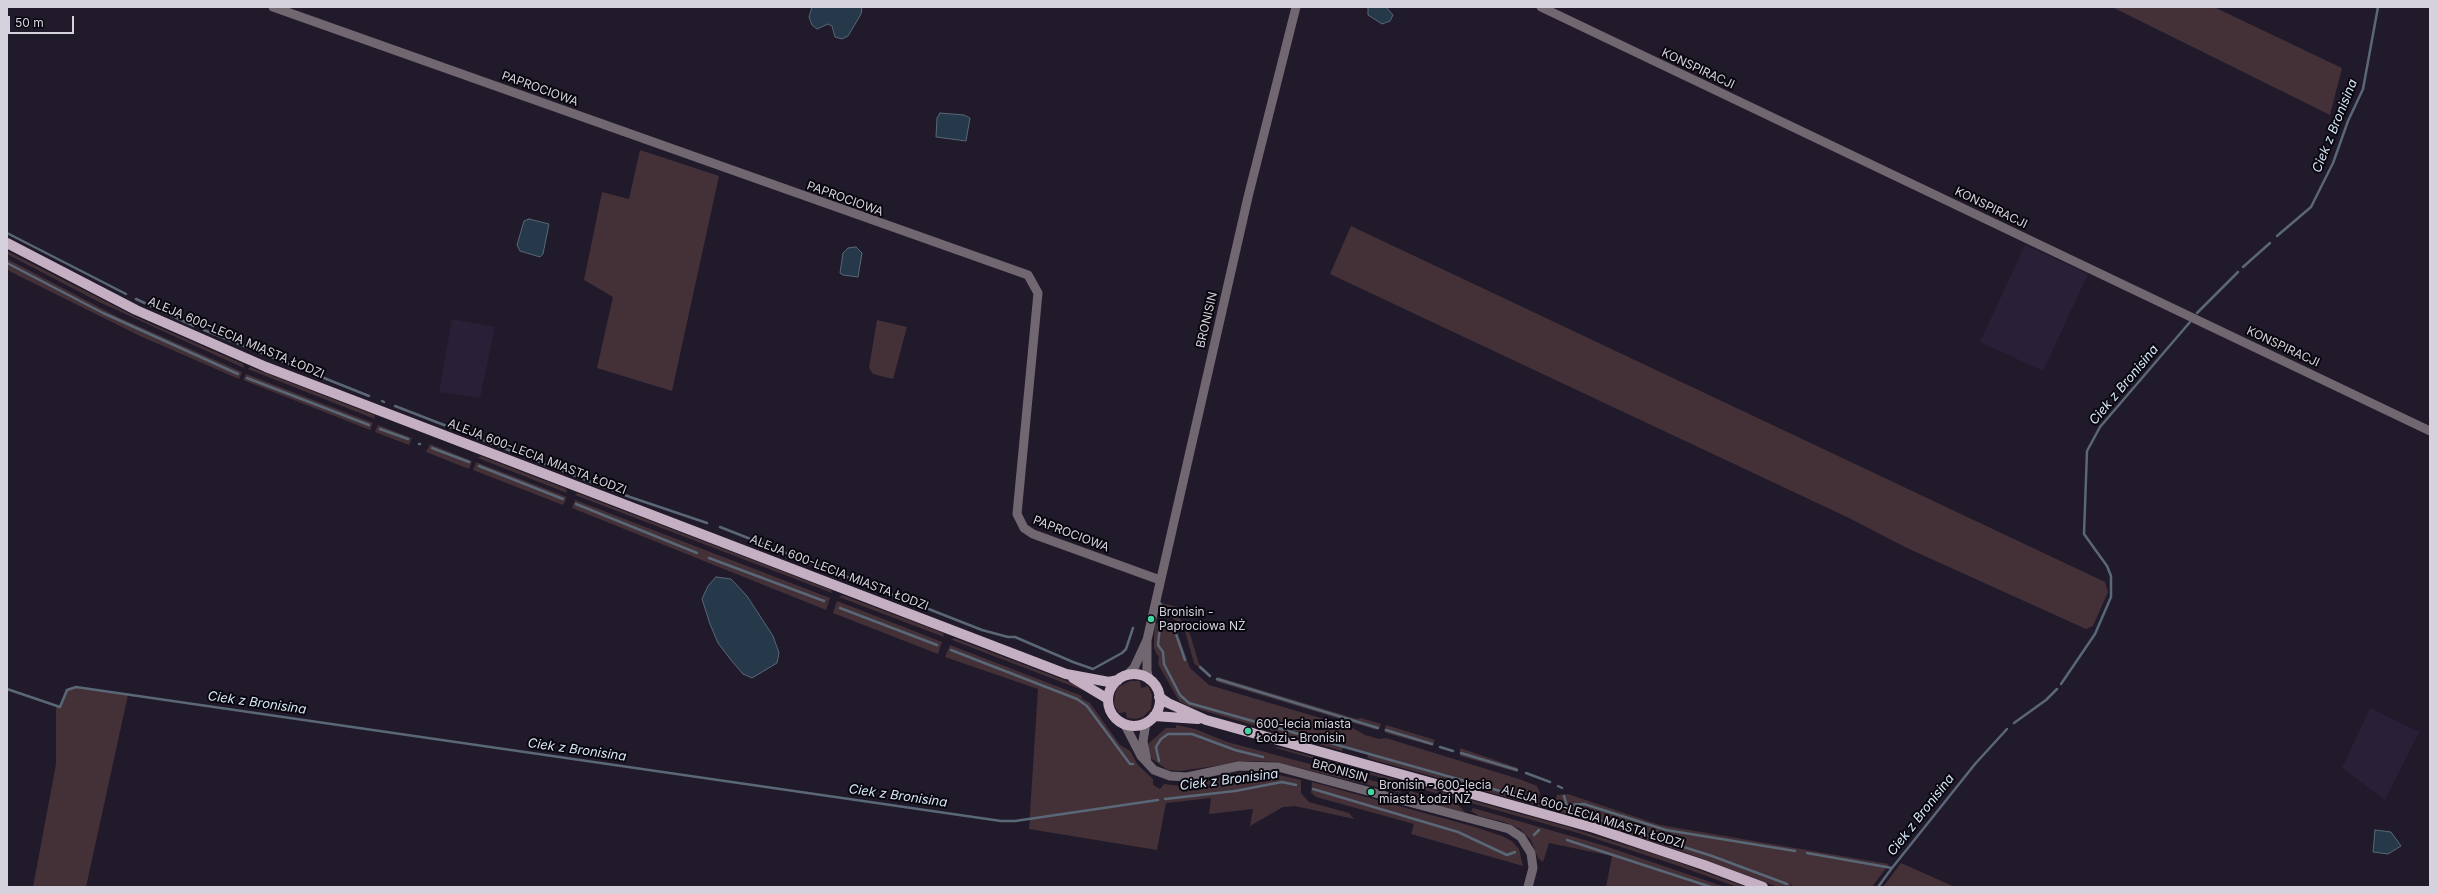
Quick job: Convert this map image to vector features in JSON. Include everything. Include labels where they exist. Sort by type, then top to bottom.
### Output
[{"type":"main road","name":"ALEJA 600-LECIA MIASTA ŁODZI","points":[[7,243],[136,310],[242,357],[1066,674],[1108,699]]},
{"type":"main road","name":"ALEJA 600-LECIA MIASTA ŁODZI","points":[[1066,674],[1109,682],[1122,678]]},
{"type":"main road","points":[[1137,675],[1149,680],[1155,685],[1159,697],[1158,709],[1154,716],[1146,723],[1138,726],[1125,725],[1119,722],[1111,712],[1108,699],[1109,692],[1122,678],[1137,675]]},
{"type":"main road","name":"ALEJA 600-LECIA MIASTA ŁODZI","points":[[1159,697],[1168,703],[1206,720],[1594,828],[1704,865],[1763,887]]},
{"type":"main road","name":"ALEJA 600-LECIA MIASTA ŁODZI","points":[[1154,716],[1206,720]]},
{"type":"street","name":"PAPROCIOWA","points":[[273,7],[1028,275],[1038,293],[1017,514],[1024,528],[1033,534],[1160,580]]},
{"type":"street","name":"BRONISIN","points":[[1149,680],[1147,671],[1147,640],[1160,580],[1248,196],[1296,7]]},
{"type":"street","name":"KONSPIRACJI","points":[[1541,7],[2430,431]]},
{"type":"street","name":"BRONISIN","points":[[1122,678],[1134,668],[1147,640]]},
{"type":"street","points":[[1146,723],[1143,741],[1147,762]]},
{"type":"street","name":"BRONISIN","points":[[1125,725],[1138,752],[1147,762],[1158,772],[1174,777],[1239,766],[1266,766],[1286,769],[1504,827],[1521,837],[1529,849],[1533,868],[1528,887]]},
{"type":"shaded area","points":[[2112,7],[2214,7],[2342,68],[2330,115]]},
{"type":"shaded area","points":[[640,150],[719,176],[672,391],[597,368],[613,297],[584,280],[602,192],[629,199]]},
{"type":"shaded area","points":[[1351,226],[2105,582],[2108,592],[2093,626],[2086,629],[1907,548],[1849,518],[1330,274]]},
{"type":"shaded area","points":[[2025,245],[2088,274],[2043,371],[1980,342]]},
{"type":"shaded area","points":[[7,251],[138,318],[243,364],[244,368],[97,301],[7,254]]},
{"type":"shaded area","points":[[7,259],[118,317],[242,372],[239,379],[140,336],[11,272],[7,269]]},
{"type":"shaded area","points":[[452,319],[495,327],[480,398],[439,392]]},
{"type":"shaded area","points":[[877,320],[907,327],[893,379],[873,374],[869,368]]},
{"type":"shaded area","points":[[250,367],[374,415],[375,419],[248,369]]},
{"type":"shaded area","points":[[246,374],[373,423],[370,430],[243,380]]},
{"type":"shaded area","points":[[378,425],[412,438],[409,445],[375,432]]},
{"type":"shaded area","points":[[430,444],[472,461],[469,469],[426,452]]},
{"type":"shaded area","points":[[481,456],[566,489],[567,493],[478,458]]},
{"type":"shaded area","points":[[476,462],[567,497],[563,505],[473,470]]},
{"type":"shaded area","points":[[577,493],[831,590],[832,593],[575,495]]},
{"type":"shaded area","points":[[575,500],[830,598],[826,610],[572,508]]},
{"type":"shaded area","points":[[842,595],[943,633],[944,637],[839,597]]},
{"type":"shaded area","points":[[837,601],[942,642],[938,654],[833,613]]},
{"type":"shaded area","points":[[1158,602],[1181,608],[1180,619],[1190,634],[1199,664],[1211,675],[1210,678],[1194,663],[1185,631],[1180,624],[1157,609]]},
{"type":"shaded area","points":[[1160,621],[1168,622],[1176,629],[1190,668],[1209,685],[1351,727],[1365,735],[1379,739],[1386,738],[1522,780],[1537,786],[1540,793],[1538,799],[1553,805],[1557,795],[1568,794],[1660,825],[1889,864],[1872,887],[1794,887],[1791,884],[1790,887],[1778,887],[1684,852],[1567,814],[1367,758],[1368,755],[1343,747],[1342,751],[1188,706],[1179,701],[1158,664],[1159,656],[1154,648],[1154,636],[1155,625]]},
{"type":"shaded area","points":[[954,638],[1077,685],[1085,691],[952,640]]},
{"type":"shaded area","points":[[950,645],[1082,696],[1081,698],[1090,703],[1120,745],[1130,751],[1138,765],[1153,779],[1153,785],[1160,789],[1164,784],[1181,786],[1240,773],[1279,775],[1301,780],[1301,793],[1309,802],[1349,813],[1354,819],[1295,806],[1283,807],[1250,826],[1253,809],[1209,814],[1211,798],[1166,803],[1157,850],[1029,829],[1038,689],[945,657]]},
{"type":"shaded area","points":[[1218,677],[1357,719],[1361,718],[1381,724],[1377,730],[1221,683],[1216,681]]},
{"type":"shaded area","points":[[1130,681],[1140,681],[1141,688],[1148,686],[1152,695],[1151,709],[1143,717],[1136,719],[1127,718],[1126,712],[1119,713],[1114,705],[1115,694],[1118,687]]},
{"type":"shaded area","points":[[76,687],[128,695],[86,887],[33,887],[56,764],[56,706],[60,707],[63,703],[67,690]]},
{"type":"shaded area","points":[[2370,708],[2419,732],[2385,800],[2342,768]]},
{"type":"shaded area","points":[[1176,725],[1195,729],[1227,742],[1400,788],[1401,793],[1276,762],[1250,761],[1180,771],[1168,770],[1152,759],[1149,755],[1148,746],[1149,743],[1166,728],[1176,728]]},
{"type":"shaded area","points":[[1386,725],[1435,740],[1433,746],[1386,733],[1384,731]]},
{"type":"shaded area","points":[[1272,747],[1282,748],[1568,827],[1666,858],[1746,887],[1737,887],[1676,865],[1578,833]]},
{"type":"shaded area","points":[[1460,748],[1518,768],[1517,772],[1460,756]]},
{"type":"shaded area","points":[[1312,782],[1475,827],[1502,836],[1512,841],[1519,849],[1523,866],[1411,834],[1414,824],[1316,797],[1311,793]]},
{"type":"shaded area","points":[[1410,791],[1457,804],[1466,813],[1406,797]]},
{"type":"shaded area","points":[[1473,808],[1602,845],[1725,887],[1606,887],[1612,856],[1549,843],[1543,862],[1538,858],[1531,840],[1520,829],[1504,822],[1479,816],[1471,811]]},
{"type":"shaded area","points":[[1901,863],[1955,887],[1883,887]]},
{"type":"water","points":[[812,7],[862,7],[861,14],[848,36],[842,39],[835,37],[832,26],[828,24],[817,29],[812,25],[809,17]]},
{"type":"water","points":[[1368,7],[1386,7],[1393,15],[1390,21],[1382,24],[1368,15]]},
{"type":"water","points":[[940,113],[964,115],[970,118],[966,141],[936,137],[937,118]]},
{"type":"water","points":[[529,219],[549,224],[543,254],[540,257],[520,251],[517,245],[524,221]]},
{"type":"water","points":[[856,247],[862,253],[858,277],[843,275],[840,273],[843,253],[848,248]]},
{"type":"water","points":[[716,577],[731,579],[747,596],[773,636],[779,653],[777,663],[752,678],[743,674],[731,660],[718,643],[710,624],[702,599],[708,586]]},
{"type":"water","points":[[2375,830],[2391,832],[2401,846],[2388,854],[2373,852]]},
{"type":"waterway","name":"Ciek z Bronisina","points":[[2277,236],[2311,207],[2333,163],[2348,121],[2363,89],[2378,7]]},
{"type":"waterway","points":[[7,233],[126,294]]},
{"type":"waterway","name":"Ciek z Bronisina","points":[[2243,267],[2270,243]]},
{"type":"waterway","points":[[7,263],[103,313],[238,374]]},
{"type":"waterway","name":"Ciek z Bronisina","points":[[2197,313],[2238,272]]},
{"type":"waterway","points":[[136,299],[194,326]]},
{"type":"waterway","name":"Ciek z Bronisina","points":[[2061,684],[2095,634],[2111,597],[2111,576],[2107,566],[2084,534],[2087,451],[2100,427],[2190,322]]},
{"type":"waterway","points":[[204,330],[369,396]]},
{"type":"waterway","points":[[247,378],[369,425]]},
{"type":"waterway","points":[[395,406],[630,497],[707,523]]},
{"type":"waterway","points":[[380,429],[408,439]]},
{"type":"waterway","points":[[432,448],[469,462]]},
{"type":"waterway","points":[[479,466],[563,499]]},
{"type":"waterway","points":[[576,504],[697,553]]},
{"type":"waterway","points":[[720,527],[982,630],[1008,637],[1015,637],[1093,669],[1122,653],[1126,649],[1133,628]]},
{"type":"waterway","points":[[709,558],[824,601]]},
{"type":"waterway","points":[[1160,603],[1163,611]]},
{"type":"waterway","points":[[840,608],[937,645]]},
{"type":"waterway","points":[[1160,625],[1158,645],[1163,652],[1164,664],[1180,695],[1189,703],[1532,800]]},
{"type":"waterway","points":[[1161,626],[1168,626],[1175,631],[1185,660]]},
{"type":"waterway","points":[[951,650],[1077,699],[1087,706],[1130,764],[1133,764]]},
{"type":"waterway","points":[[1200,667],[1210,676]]},
{"type":"waterway","points":[[1217,679],[1378,728]]},
{"type":"waterway","name":"Ciek z Bronisina","points":[[7,689],[60,707],[67,690],[76,687],[1001,821],[1015,821],[1158,800]]},
{"type":"waterway","name":"Ciek z Bronisina","points":[[2014,723],[2046,700],[2057,689]]},
{"type":"waterway","name":"Ciek z Bronisina","points":[[1807,853],[1892,868],[1975,764],[2007,729]]},
{"type":"waterway","points":[[1386,730],[1432,744]]},
{"type":"waterway","points":[[1159,761],[1156,747],[1161,739],[1168,734],[1192,734],[1235,750],[1263,757]]},
{"type":"waterway","points":[[1440,747],[1453,751]]},
{"type":"waterway","points":[[1461,753],[1517,770]]},
{"type":"waterway","points":[[1526,773],[1550,782]]},
{"type":"waterway","name":"Ciek z Bronisina","points":[[1165,799],[1235,791],[1282,782],[1296,785]]},
{"type":"waterway","points":[[1558,786],[1562,788]]},
{"type":"waterway","name":"Ciek z Bronisina","points":[[1313,789],[1458,832],[1507,855],[1515,852]]},
{"type":"waterway","points":[[1564,796],[1567,806]]},
{"type":"waterway","name":"Ciek z Bronisina","points":[[1563,808],[1568,805],[1584,804],[1666,830],[1795,851]]},
{"type":"waterway","points":[[1577,813],[1712,856],[1787,884]]},
{"type":"waterway","name":"Ciek z Bronisina","points":[[1534,835],[1539,830]]},
{"type":"waterway","points":[[1567,840],[1711,887]]},
{"type":"waterway","points":[[1878,887],[1892,868]]},
{"type":"place","name":"Bronisin - Paprociowa NŻ","points":[[1151,619]]},
{"type":"place","name":"600-lecia miasta Łodzi - Bronisin","points":[[1248,731]]},
{"type":"place","name":"Bronisin - 600-lecia miasta Łodzi NŻ","points":[[1371,792]]}]
